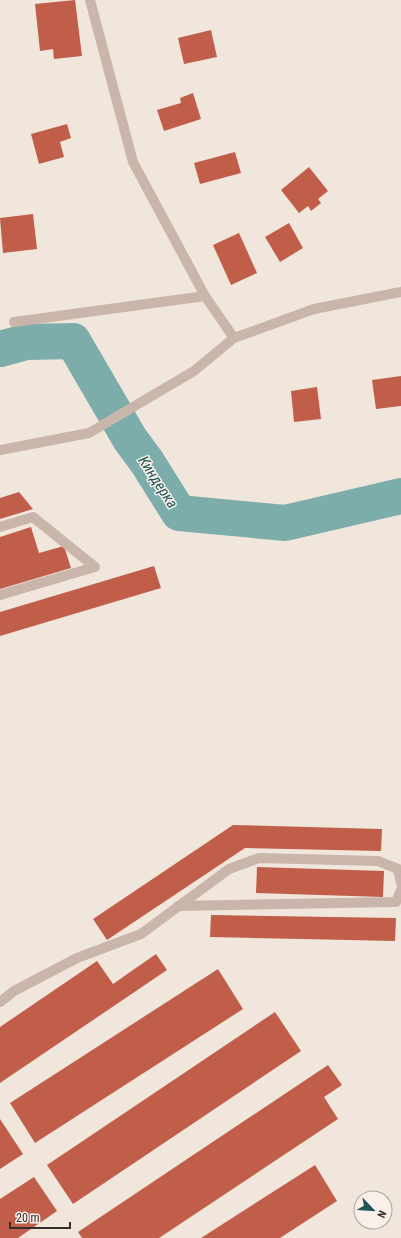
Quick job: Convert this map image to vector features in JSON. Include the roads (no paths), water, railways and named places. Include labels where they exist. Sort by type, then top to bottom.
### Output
[{"type":"street","points":[[90,0],[133,162],[205,296],[234,338]]},
{"type":"street","points":[[0,450],[89,433],[194,371],[234,338],[314,309],[401,292]]},
{"type":"street","points":[[14,322],[205,296]]},
{"type":"street","points":[[0,527],[33,517],[95,566],[0,595]]},
{"type":"street","points":[[0,1002],[14,991],[77,958],[141,934],[229,869],[260,858],[378,861],[398,869],[401,883]]},
{"type":"street","points":[[178,906],[396,902],[401,890]]},
{"type":"waterway","name":"Киндерка","points":[[0,349],[26,342],[73,341],[130,439],[147,462],[179,513],[285,523],[401,496]]}]
